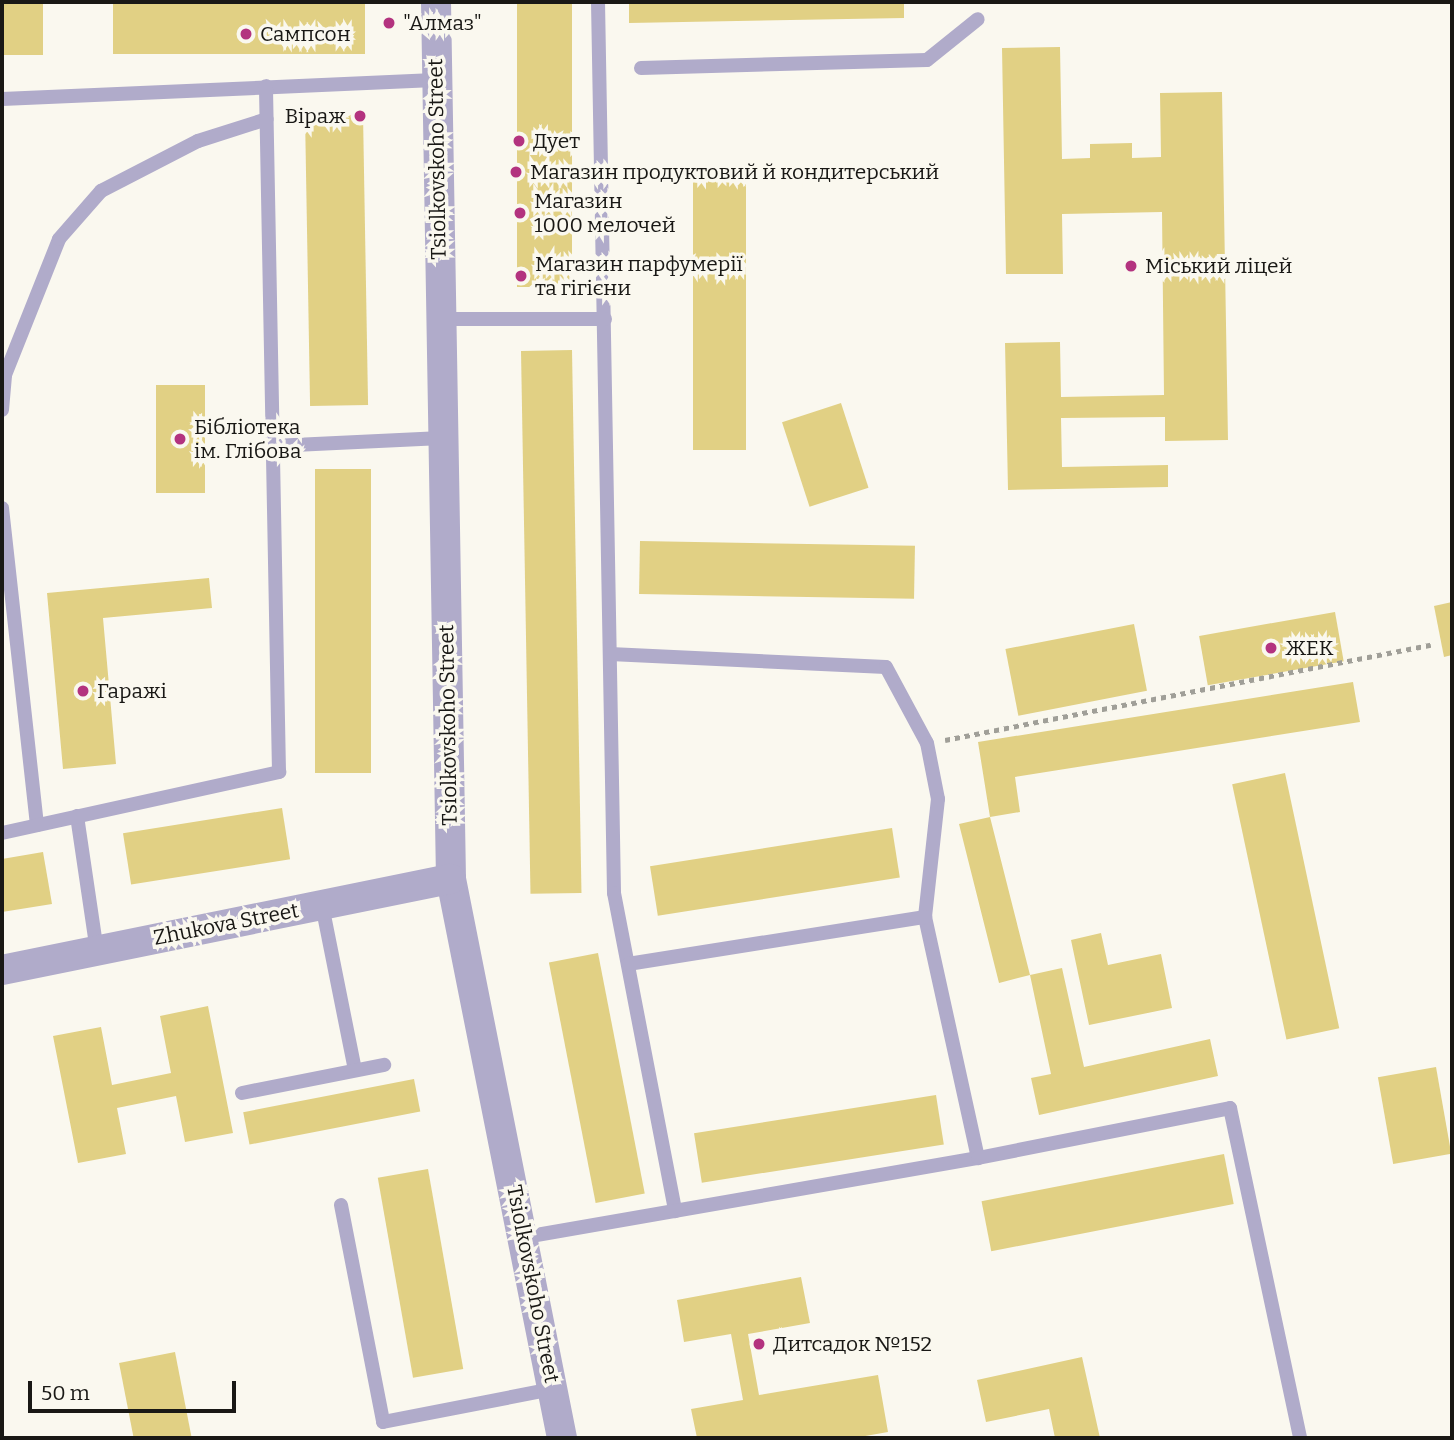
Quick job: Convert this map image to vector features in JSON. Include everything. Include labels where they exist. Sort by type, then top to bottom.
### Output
[{"type":"street","name":"Tsiolkovskoho Street","points":[[436,2],[435,80],[451,879],[525,1237],[562,1438]]},
{"type":"street","name":"Zhukova Street","points":[[2,970],[451,879]]},
{"type":"lane","points":[[598,2],[614,893],[676,1211]]},
{"type":"lane","points":[[641,68],[926,60],[978,19]]},
{"type":"lane","points":[[2,99],[435,80]]},
{"type":"lane","points":[[2,833],[279,772],[266,86]]},
{"type":"lane","points":[[2,410],[5,375],[59,239],[101,191],[198,141],[267,119]]},
{"type":"lane","points":[[440,319],[605,319]]},
{"type":"lane","points":[[273,446],[442,438]]},
{"type":"lane","points":[[2,508],[37,825]]},
{"type":"lane","points":[[610,654],[886,667],[927,743],[938,799],[925,917],[978,1158]]},
{"type":"lane","points":[[77,816],[96,951]]},
{"type":"lane","points":[[322,905],[355,1070]]},
{"type":"lane","points":[[628,964],[925,917]]},
{"type":"lane","points":[[242,1093],[384,1065]]},
{"type":"lane","points":[[525,1237],[978,1158],[1230,1108],[1300,1438]]},
{"type":"lane","points":[[341,1205],[383,1422],[553,1389]]},
{"type":"path","points":[[927,743],[1432,645]]},
{"type":"building","points":[[2,2],[43,2],[43,55],[2,55]]},
{"type":"building","points":[[113,2],[365,2],[365,54],[113,54]]},
{"type":"building","points":[[517,2],[572,2],[572,287],[517,287]]},
{"type":"building","points":[[629,2],[904,2],[904,18],[629,23]]},
{"type":"building","points":[[1060,47],[1062,159],[1090,158],[1090,144],[1132,143],[1132,158],[1161,157],[1160,93],[1222,92],[1228,440],[1165,441],[1165,417],[1061,418],[1062,467],[1168,465],[1168,487],[1008,490],[1005,343],[1060,342],[1061,397],[1164,395],[1162,212],[1062,214],[1063,274],[1006,274],[1002,48]]},
{"type":"building","points":[[363,114],[368,405],[310,406],[305,115]]},
{"type":"building","points":[[693,181],[746,181],[746,450],[693,450]]},
{"type":"building","points":[[572,350],[581,893],[530,894],[521,351]]},
{"type":"building","name":"Бібліотека ім. Глібова","points":[[156,385],[205,385],[205,493],[156,493]]},
{"type":"building","points":[[841,403],[869,488],[810,507],[782,422]]},
{"type":"building","points":[[315,469],[371,469],[371,773],[315,773]]},
{"type":"building","points":[[640,541],[915,546],[914,599],[639,594]]},
{"type":"building","name":"Гаражі","points":[[209,578],[212,608],[103,618],[116,764],[63,769],[47,593]]},
{"type":"building","points":[[1452,602],[1452,655],[1444,657],[1434,606]]},
{"type":"building","name":"ЖЕК","points":[[1335,612],[1344,661],[1208,685],[1199,636]]},
{"type":"building","points":[[1134,624],[1147,691],[1018,716],[1005,649]]},
{"type":"building","points":[[1353,682],[1360,722],[1015,777],[1020,812],[990,817],[978,742]]},
{"type":"building","points":[[1285,773],[1339,1028],[1286,1040],[1232,784]]},
{"type":"building","points":[[282,808],[290,859],[131,885],[123,833]]},
{"type":"building","points":[[990,817],[1030,975],[999,983],[959,824]]},
{"type":"building","points":[[892,828],[900,877],[658,916],[650,866]]},
{"type":"building","points":[[43,852],[52,904],[2,912],[2,859]]},
{"type":"building","points":[[1101,933],[1108,965],[1161,954],[1172,1008],[1089,1025],[1071,940]]},
{"type":"building","points":[[598,953],[645,1193],[596,1203],[549,963]]},
{"type":"building","points":[[1062,968],[1084,1067],[1210,1039],[1218,1076],[1039,1115],[1031,1078],[1051,1074],[1030,975]]},
{"type":"building","points":[[208,1006],[233,1133],[185,1142],[176,1096],[117,1108],[126,1154],[78,1163],[53,1036],[101,1027],[112,1085],[171,1073],[160,1016]]},
{"type":"building","points":[[1436,1067],[1451,1154],[1393,1164],[1378,1077]]},
{"type":"building","points":[[414,1079],[420,1111],[249,1145],[243,1112]]},
{"type":"building","points":[[936,1095],[944,1144],[702,1183],[694,1133]]},
{"type":"building","points":[[1224,1154],[1234,1204],[991,1251],[982,1201]]},
{"type":"building","points":[[428,1169],[463,1369],[413,1378],[378,1178]]},
{"type":"building","points":[[801,1277],[810,1323],[748,1334],[759,1395],[878,1375],[888,1432],[854,1438],[697,1438],[691,1409],[743,1400],[731,1334],[684,1342],[677,1300]]},
{"type":"building","points":[[175,1352],[192,1437],[134,1438],[119,1363]]},
{"type":"building","points":[[1082,1357],[1100,1438],[1055,1438],[1049,1409],[986,1422],[977,1380]]},
{"type":"place","name":"\"Алмаз\"","points":[[389,23]]},
{"type":"place","name":"Сампсон","points":[[246,34]]},
{"type":"place","name":"Віраж","points":[[360,116]]},
{"type":"place","name":"Дует","points":[[519,141]]},
{"type":"place","name":"Магазин продуктовий й кондитерський","points":[[516,172]]},
{"type":"place","name":"Магазин 1000 мелочей","points":[[520,213]]},
{"type":"place","name":"Міський ліцей","points":[[1131,266]]},
{"type":"place","name":"Магазин парфумерії та гігієни","points":[[521,276]]},
{"type":"place","name":"Бібліотека ім. Глібова","points":[[180,439]]},
{"type":"place","name":"ЖЕК","points":[[1271,648]]},
{"type":"place","name":"Гаражі","points":[[83,691]]},
{"type":"place","name":"Дитсадок №152","points":[[759,1344]]}]
